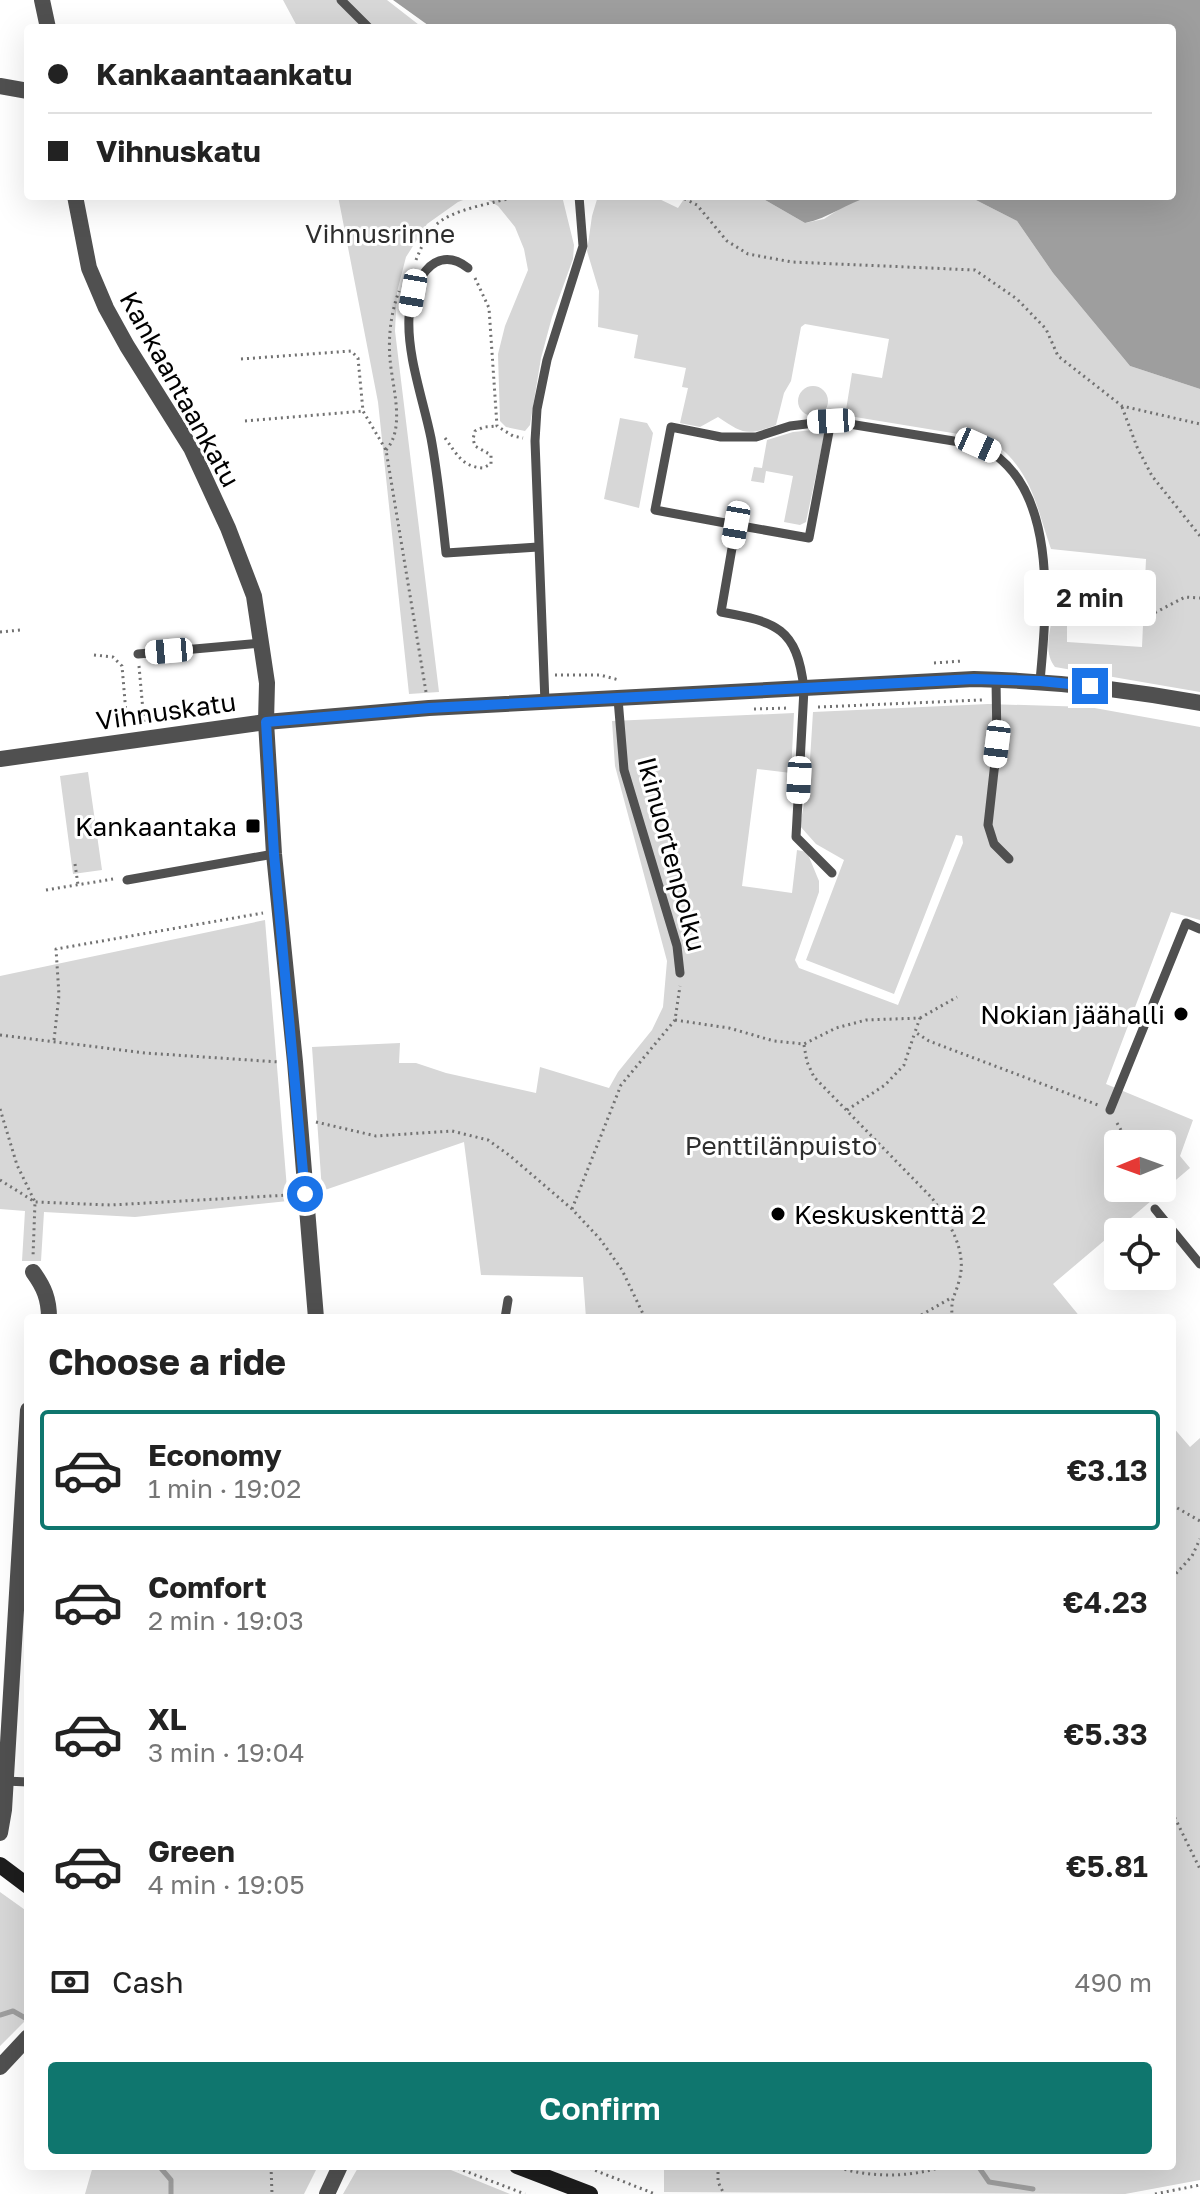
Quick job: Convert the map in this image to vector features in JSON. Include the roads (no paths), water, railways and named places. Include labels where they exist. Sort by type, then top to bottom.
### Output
[{"type":"main road","points":[[0,1865],[24,1883]]},
{"type":"main road","points":[[538,2170],[558,2174],[590,2194]]},
{"type":"street","points":[[42,0],[47,24]]},
{"type":"street","points":[[0,86],[24,90]]},
{"type":"street","name":"Kankaantaankatu","points":[[76,200],[89,268],[127,346],[191,448],[228,528],[254,596],[267,683],[266,722],[274,854],[316,1314]]},
{"type":"street","name":"Vihnuskatu","points":[[0,759],[266,722],[429,708],[996,680],[1040,681],[1140,692],[1200,703]]},
{"type":"street","points":[[33,1272],[46,1295],[48,1314]]},
{"type":"street","points":[[0,1833],[24,1475]]},
{"type":"street","points":[[0,2067],[24,2041]]},
{"type":"street","points":[[327,2194],[338,2170]]},
{"type":"lane","points":[[341,0],[365,24]]},
{"type":"lane","points":[[545,703],[535,441],[537,409],[547,360],[583,246],[579,200]]},
{"type":"lane","points":[[468,268],[459,261],[447,259],[435,262],[424,273],[413,293],[409,316],[411,341],[431,436],[446,553],[538,547]]},
{"type":"lane","points":[[831,421],[809,538],[655,510],[671,427],[721,437],[756,437],[790,426],[831,421],[978,445],[993,451],[1007,462],[1028,495],[1035,516],[1045,570],[1040,681]]},
{"type":"lane","points":[[736,525],[721,612],[764,620],[781,629],[792,646],[804,689],[796,837],[832,873]]},
{"type":"lane","points":[[138,654],[261,643]]},
{"type":"lane","points":[[996,680],[997,744],[988,825],[994,844],[1009,859]]},
{"type":"lane","name":"Ikinuortenpolku","points":[[618,699],[624,770],[677,946],[680,973]]},
{"type":"lane","points":[[127,880],[274,854]]},
{"type":"lane","points":[[1110,1110],[1186,923],[1200,929]]},
{"type":"lane","points":[[1155,1209],[1200,1264]]},
{"type":"lane","points":[[506,1314],[508,1300]]},
{"type":"lane","points":[[5,1781],[24,1782]]},
{"type":"waterway","points":[[0,2015],[13,2011],[24,2017]]},
{"type":"waterway","points":[[162,2170],[171,2180],[171,2194]]},
{"type":"waterway","points":[[981,2170],[989,2182],[1033,2189]]},
{"type":"place","name":"Kankaantaka","points":[[253,826]]},
{"type":"place","name":"Nokian jäähalli","points":[[1181,1014]]},
{"type":"place","name":"Keskuskenttä 2","points":[[778,1214]]},
{"type":"park label","name":"Vihnusrinne","points":[[380,233]]},
{"type":"park label","name":"Penttilänpuisto","points":[[781,1145]]}]
